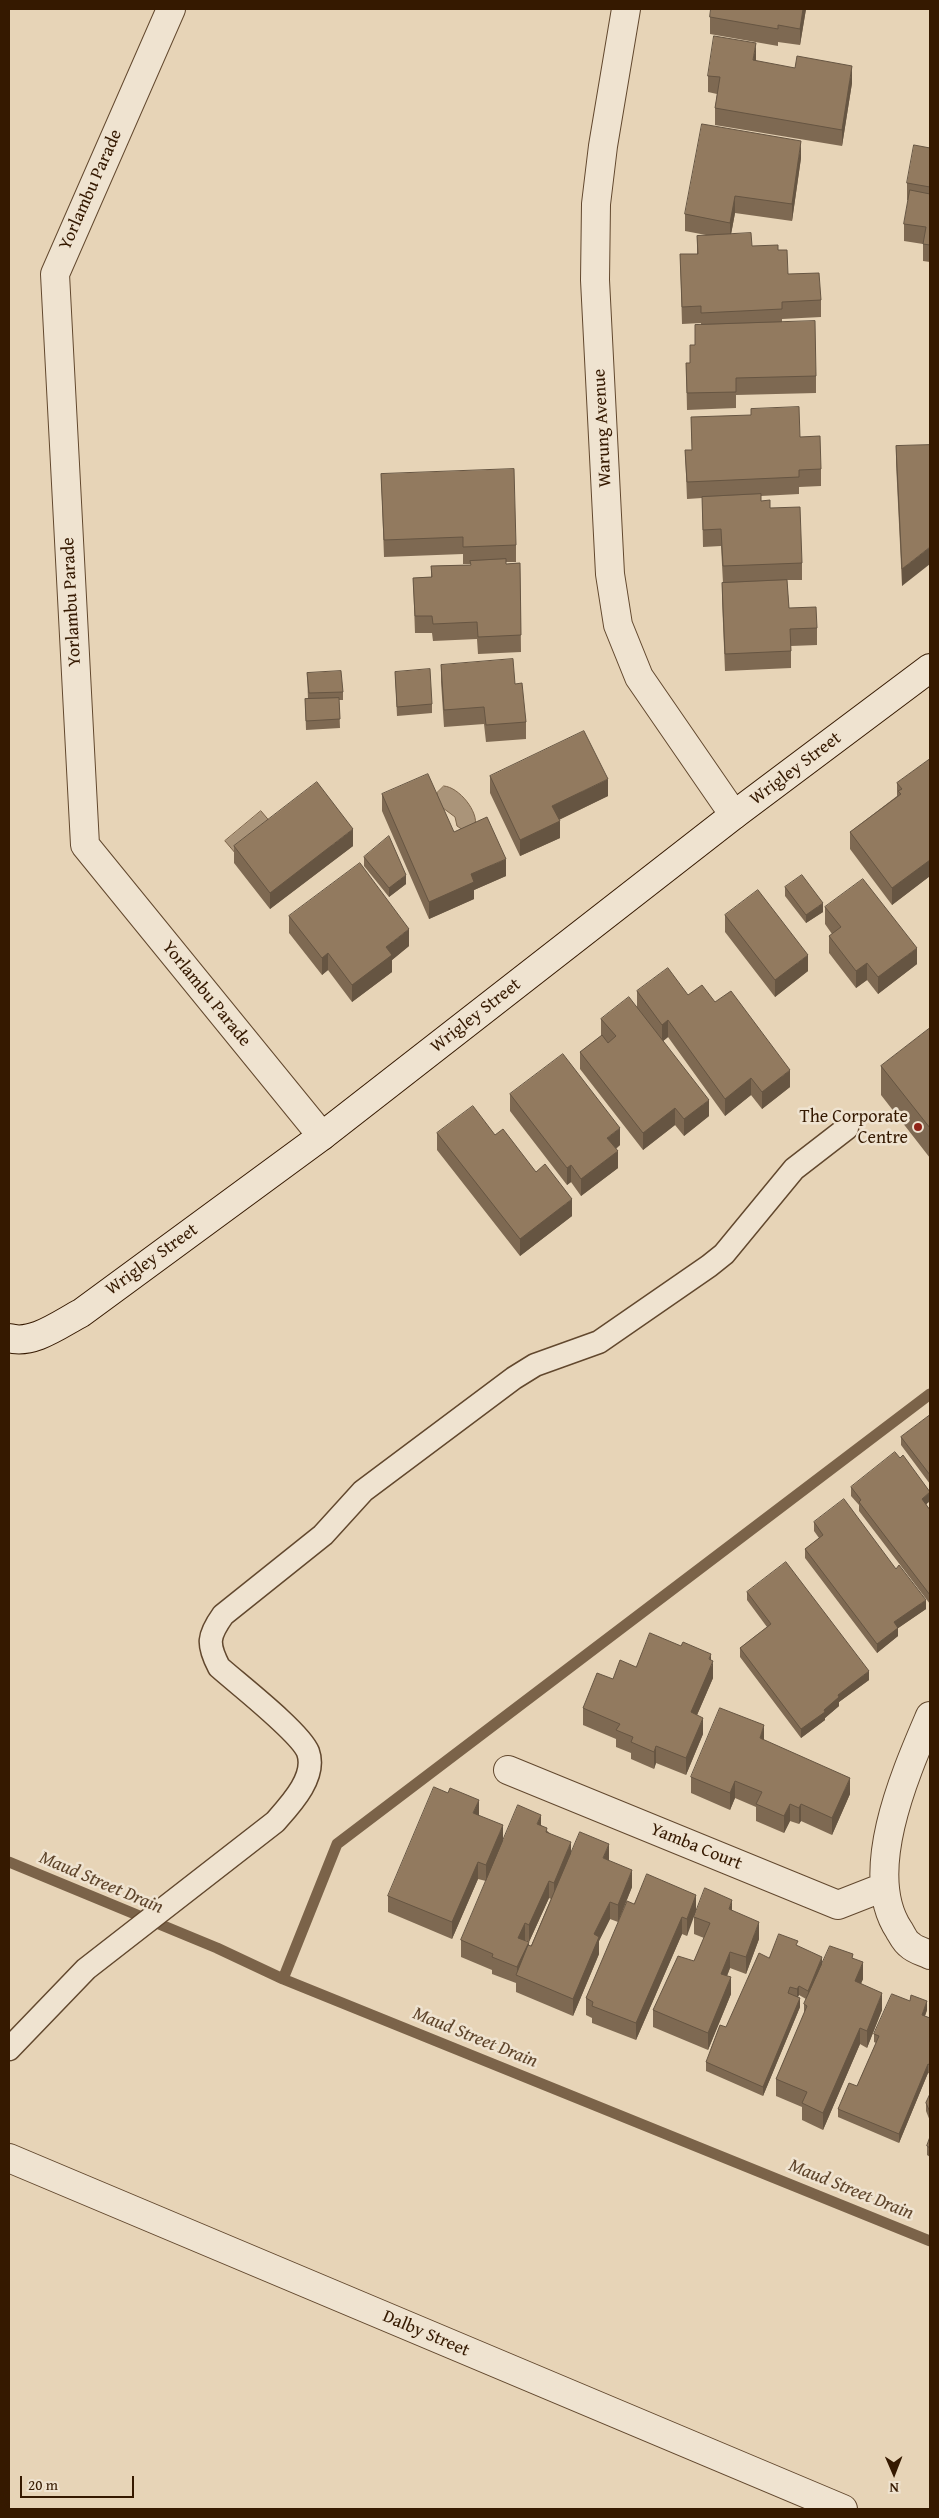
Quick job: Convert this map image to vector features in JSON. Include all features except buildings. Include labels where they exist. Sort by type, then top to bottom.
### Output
[{"type":"street","name":"Yorlambu Parade","points":[[171,9],[55,274],[85,845],[322,1136]]},
{"type":"street","name":"Warung Avenue","points":[[626,9],[603,146],[596,204],[595,280],[610,574],[618,625],[639,677],[734,815]]},
{"type":"street","name":"Wrigley Street","points":[[9,1338],[18,1341],[42,1334],[81,1313],[322,1136],[734,815],[930,668]]},
{"type":"street","points":[[930,1716],[908,1766],[893,1820],[884,1867],[884,1887],[890,1916],[909,1945],[930,1955]]},
{"type":"street","name":"Yamba Court","points":[[508,1770],[838,1905],[884,1887]]},
{"type":"street","name":"Dalby Street","points":[[9,2158],[843,2509]]},
{"type":"lane","points":[[9,2050],[70,1985],[104,1955],[275,1822],[299,1791],[307,1776],[308,1752],[294,1733],[219,1667],[212,1654],[210,1643],[214,1629],[223,1615],[323,1535],[363,1491],[514,1378],[535,1365],[599,1342],[709,1266],[724,1254],[794,1169],[847,1128]]},
{"type":"shaded area","points":[[444,786],[450,787],[467,801],[474,814],[475,826],[463,830],[457,826],[455,817],[439,805],[437,793]]},
{"type":"shaded area","points":[[261,811],[272,824],[236,854],[225,841]]},
{"type":"waterway","points":[[283,1979],[337,1844],[930,1394]]},
{"type":"waterway","name":"Maud Street Drain","points":[[9,1862],[217,1948],[283,1979],[930,2241]]},
{"type":"place","name":"The Corporate Centre","points":[[918,1127]]}]
